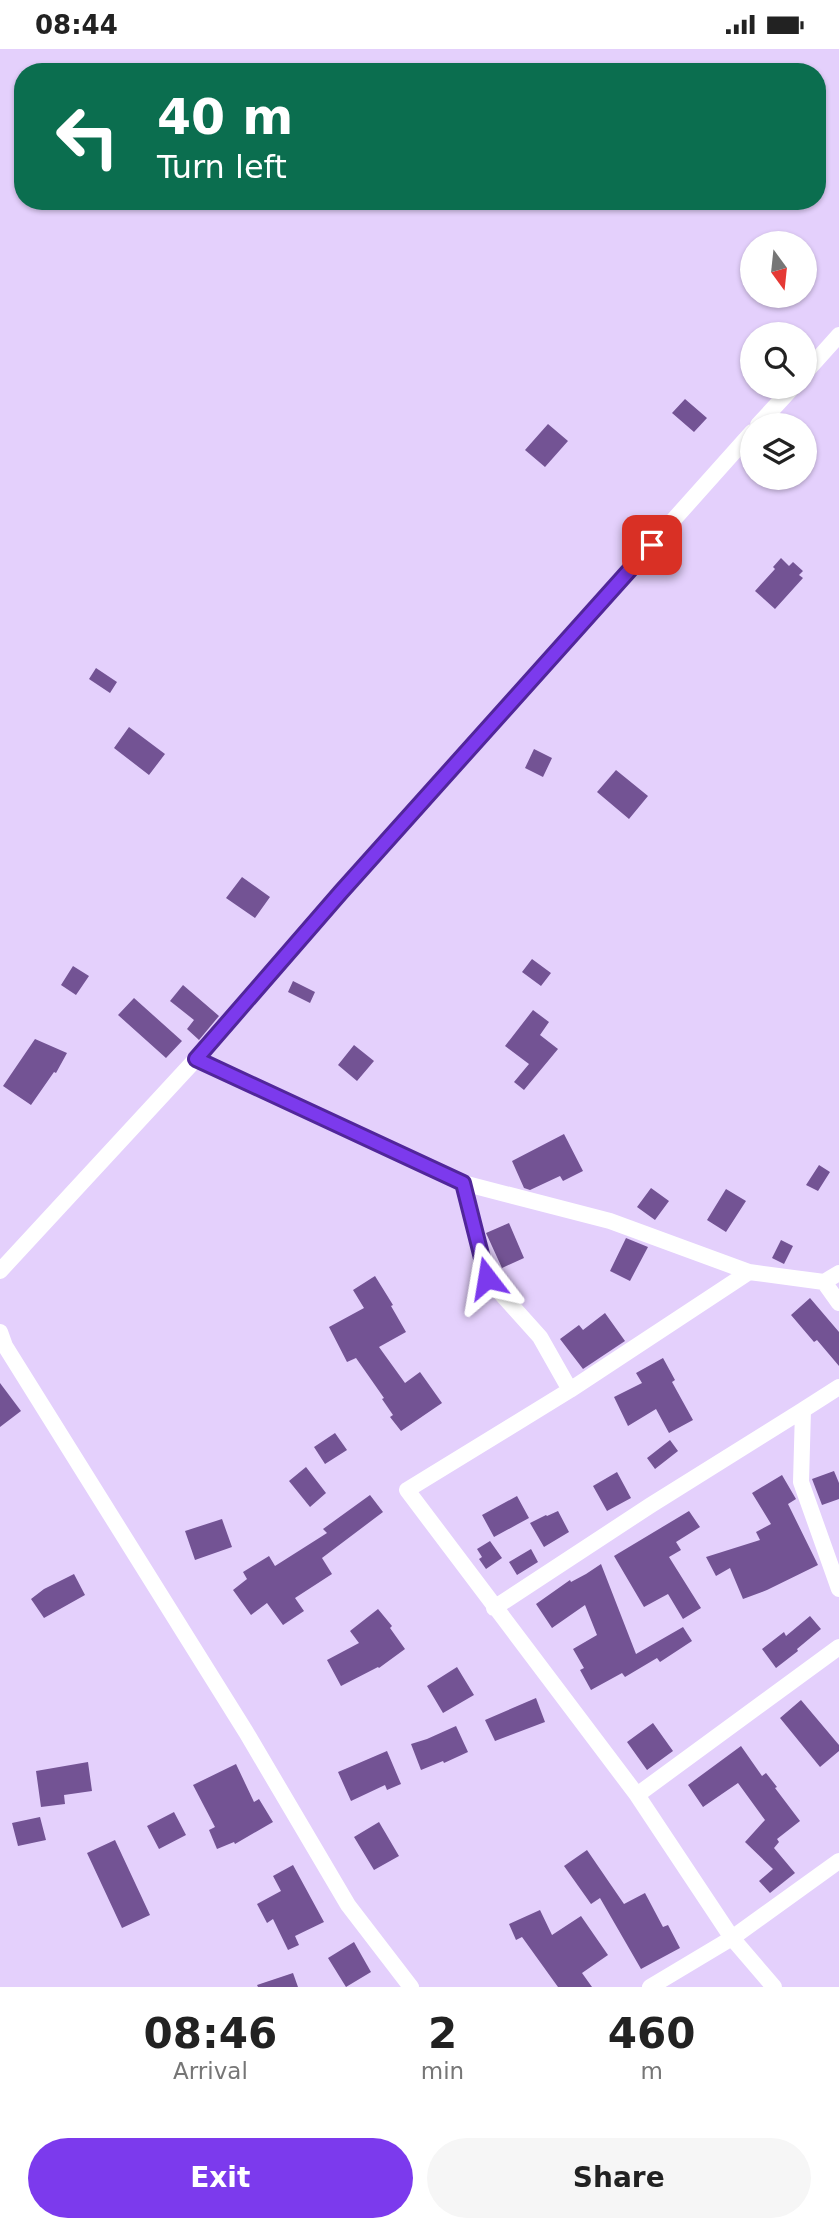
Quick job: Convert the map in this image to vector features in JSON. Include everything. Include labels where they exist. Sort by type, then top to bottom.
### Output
[{"type":"street","points":[[817,360],[839,335]]},
{"type":"street","points":[[769,413],[782,399]]},
{"type":"street","points":[[0,1271],[196,1059],[341,892],[740,445]]},
{"type":"street","points":[[196,1059],[463,1183],[610,1221],[749,1272],[824,1282],[839,1273]]},
{"type":"street","points":[[463,1183],[487,1278],[540,1337],[570,1390]]},
{"type":"street","points":[[749,1272],[570,1390],[407,1490],[637,1795],[732,1938],[774,1987]]},
{"type":"street","points":[[824,1282],[839,1303]]},
{"type":"street","points":[[0,1332],[5,1346],[246,1732],[348,1905],[411,1987]]},
{"type":"street","points":[[494,1608],[839,1387]]},
{"type":"street","points":[[803,1410],[801,1482],[839,1589]]},
{"type":"street","points":[[637,1795],[839,1647]]},
{"type":"street","points":[[650,1987],[732,1938],[839,1861]]},
{"type":"building","points":[[685,399],[707,418],[694,432],[672,413]]},
{"type":"building","points":[[548,424],[568,441],[545,467],[525,450]]},
{"type":"building","points":[[781,558],[789,566],[793,562],[803,571],[799,575],[803,578],[775,609],[755,591]]},
{"type":"building","points":[[96,668],[117,682],[110,693],[89,679]]},
{"type":"building","points":[[129,727],[165,754],[149,775],[114,748]]},
{"type":"building","points":[[534,749],[552,758],[543,777],[525,768]]},
{"type":"building","points":[[616,770],[648,796],[629,819],[597,792]]},
{"type":"building","points":[[242,877],[270,897],[255,918],[226,898]]},
{"type":"building","points":[[532,959],[551,973],[541,986],[522,972]]},
{"type":"building","points":[[73,966],[89,976],[76,995],[61,985]]},
{"type":"building","points":[[293,981],[315,992],[310,1003],[288,992]]},
{"type":"building","points":[[183,985],[219,1016],[199,1040],[187,1029],[194,1020],[170,1001]]},
{"type":"building","points":[[134,998],[182,1041],[166,1058],[118,1015]]},
{"type":"building","points":[[533,1010],[549,1022],[540,1035],[558,1049],[524,1090],[514,1082],[529,1064],[505,1046]]},
{"type":"building","points":[[35,1039],[67,1053],[56,1073],[54,1072],[31,1105],[3,1086]]},
{"type":"building","points":[[354,1045],[374,1061],[357,1081],[338,1065]]},
{"type":"building","points":[[564,1134],[583,1171],[563,1181],[560,1176],[530,1190],[524,1188],[512,1161]]},
{"type":"building","points":[[819,1165],[830,1172],[818,1191],[806,1185]]},
{"type":"building","points":[[651,1188],[669,1201],[655,1220],[637,1207]]},
{"type":"building","points":[[726,1189],[746,1201],[726,1232],[707,1220]]},
{"type":"building","points":[[509,1223],[524,1258],[502,1268],[486,1233]]},
{"type":"building","points":[[626,1238],[648,1247],[630,1281],[610,1271]]},
{"type":"building","points":[[781,1240],[793,1246],[784,1264],[772,1258]]},
{"type":"building","points":[[375,1276],[406,1332],[379,1347],[405,1383],[420,1372],[442,1403],[401,1431],[390,1417],[393,1415],[382,1399],[384,1398],[356,1358],[347,1362],[329,1327],[364,1308],[353,1290]]},
{"type":"building","points":[[810,1298],[839,1332],[839,1366],[791,1315]]},
{"type":"building","points":[[605,1313],[625,1341],[583,1369],[560,1339],[579,1325],[583,1330]]},
{"type":"building","points":[[663,1358],[675,1380],[672,1382],[693,1420],[669,1433],[656,1409],[628,1426],[614,1397],[642,1383],[636,1373]]},
{"type":"building","points":[[0,1383],[21,1411],[0,1427]]},
{"type":"building","points":[[335,1433],[347,1450],[325,1464],[314,1447]]},
{"type":"building","points":[[670,1440],[678,1451],[655,1469],[647,1458]]},
{"type":"building","points":[[306,1467],[326,1493],[310,1507],[289,1481]]},
{"type":"building","points":[[834,1471],[839,1483],[839,1499],[822,1505],[812,1479]]},
{"type":"building","points":[[617,1472],[631,1498],[607,1511],[593,1486]]},
{"type":"building","points":[[782,1475],[796,1499],[788,1504],[818,1565],[743,1599],[730,1568],[716,1576],[706,1557],[760,1540],[756,1532],[771,1524],[752,1493]]},
{"type":"building","points":[[370,1495],[383,1512],[322,1558],[332,1574],[295,1598],[304,1611],[283,1625],[267,1603],[251,1615],[233,1590],[247,1579],[243,1572],[269,1556],[275,1566],[327,1533],[323,1529]]},
{"type":"building","points":[[517,1496],[529,1518],[494,1537],[482,1515]]},
{"type":"building","points":[[558,1511],[569,1532],[544,1547],[530,1523]]},
{"type":"building","points":[[689,1511],[700,1527],[676,1542],[681,1550],[669,1557],[701,1608],[683,1619],[668,1594],[644,1607],[614,1556]]},
{"type":"building","points":[[222,1519],[232,1547],[195,1560],[185,1531]]},
{"type":"building","points":[[490,1541],[502,1558],[486,1569],[479,1559],[482,1557],[477,1549]]},
{"type":"building","points":[[531,1549],[538,1562],[517,1575],[509,1562]]},
{"type":"building","points":[[601,1564],[636,1654],[683,1627],[692,1641],[660,1662],[657,1658],[625,1677],[622,1673],[591,1690],[580,1670],[584,1668],[573,1649],[597,1635],[585,1605],[552,1628],[536,1604],[570,1580],[571,1582]]},
{"type":"building","points":[[74,1574],[85,1595],[44,1618],[31,1599],[44,1589]]},
{"type":"building","points":[[378,1609],[405,1649],[379,1668],[341,1686],[327,1660],[359,1643],[350,1631]]},
{"type":"building","points":[[810,1616],[821,1629],[776,1668],[762,1649],[784,1632],[786,1636]]},
{"type":"building","points":[[457,1667],[474,1695],[443,1713],[427,1686]]},
{"type":"building","points":[[536,1698],[545,1722],[495,1741],[485,1720]]},
{"type":"building","points":[[801,1700],[839,1745],[839,1751],[820,1767],[780,1718]]},
{"type":"building","points":[[653,1723],[673,1751],[647,1770],[627,1742]]},
{"type":"building","points":[[456,1726],[468,1752],[421,1770],[411,1744]]},
{"type":"building","points":[[741,1746],[762,1776],[766,1773],[800,1821],[777,1839],[779,1842],[774,1848],[795,1873],[770,1893],[759,1881],[773,1869],[745,1842],[765,1820],[738,1783],[703,1807],[688,1785]]},
{"type":"building","points":[[387,1751],[401,1784],[387,1790],[385,1785],[351,1801],[338,1772]]},
{"type":"building","points":[[88,1762],[92,1791],[64,1795],[65,1804],[41,1807],[36,1771]]},
{"type":"building","points":[[236,1764],[254,1802],[259,1799],[273,1822],[235,1844],[234,1842],[217,1849],[209,1830],[215,1827],[193,1785]]},
{"type":"building","points":[[174,1812],[186,1835],[159,1849],[147,1826]]},
{"type":"building","points":[[40,1817],[46,1840],[18,1846],[12,1823]]},
{"type":"building","points":[[379,1822],[399,1856],[374,1870],[354,1837]]},
{"type":"building","points":[[115,1840],[150,1915],[122,1928],[87,1853]]},
{"type":"building","points":[[587,1850],[624,1904],[645,1893],[663,1927],[668,1925],[680,1948],[641,1969],[600,1898],[591,1904],[564,1866]]},
{"type":"building","points":[[293,1865],[324,1922],[295,1936],[299,1945],[288,1950],[273,1919],[267,1923],[257,1904],[281,1891],[273,1876]]},
{"type":"building","points":[[540,1910],[552,1935],[581,1916],[608,1955],[582,1973],[592,1987],[558,1987],[522,1937],[516,1940],[509,1924]]},
{"type":"building","points":[[354,1942],[371,1972],[346,1987],[328,1958]]},
{"type":"building","points":[[293,1973],[298,1987],[257,1985]]},
{"type":"route","points":[[487,1278],[463,1183],[196,1059],[341,892],[652,545]]}]
